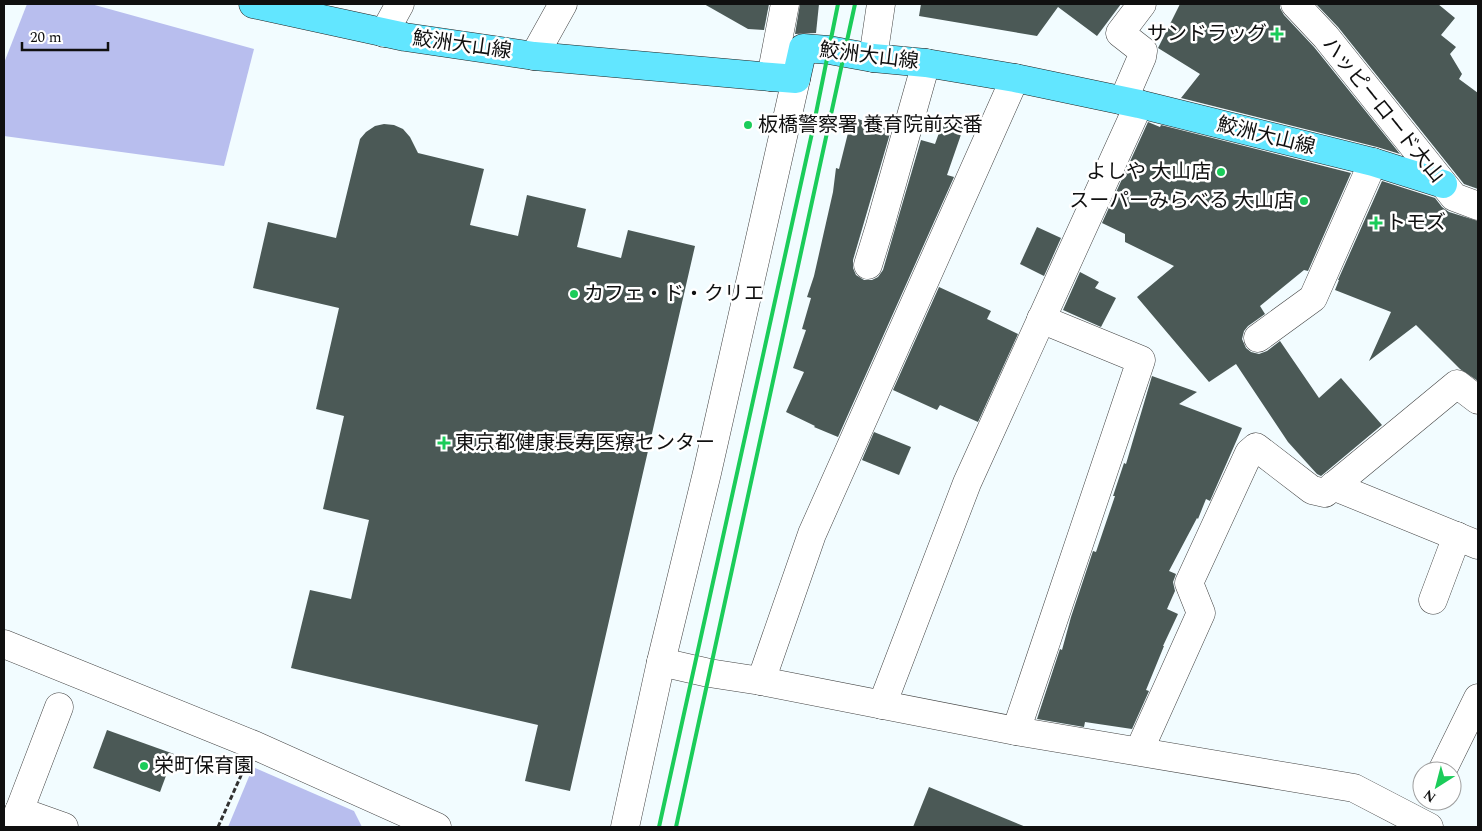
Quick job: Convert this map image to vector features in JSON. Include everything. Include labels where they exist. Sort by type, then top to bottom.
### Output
[{"type":"main road","name":"鮫洲大山線","points":[[253,4],[384,33],[534,56],[783,78],[804,48],[829,50],[873,58],[926,63],[1015,78],[1131,102],[1373,162],[1443,184]]},
{"type":"street","points":[[384,33],[400,4]]},
{"type":"street","points":[[534,56],[564,4]]},
{"type":"street","points":[[625,827],[661,662],[707,473],[783,78],[784,4]]},
{"type":"street","points":[[873,58],[880,4]]},
{"type":"street","points":[[882,705],[967,483],[1042,319],[1131,102],[1143,50],[1120,33],[1142,4]]},
{"type":"street","name":"ハッピーロード大山","points":[[1295,4],[1326,37],[1454,198],[1478,206]]},
{"type":"street","points":[[868,265],[926,63]]},
{"type":"street","points":[[761,681],[812,534],[1015,78]]},
{"type":"street","points":[[1258,338],[1313,298],[1373,162]]},
{"type":"street","points":[[1016,731],[1141,360],[1042,319]]},
{"type":"street","points":[[1139,751],[1201,613],[1189,583],[1249,453],[1256,447],[1312,490],[1325,493],[1457,384],[1478,400]]},
{"type":"street","points":[[1333,486],[1468,540],[1432,600]]},
{"type":"street","points":[[4,644],[254,745],[382,816],[437,827]]},
{"type":"street","points":[[661,662],[709,673],[761,681],[1016,731],[1354,788],[1424,816]]},
{"type":"street","points":[[1447,761],[1478,698]]},
{"type":"street","points":[[59,707],[16,819],[64,827]]},
{"type":"path","points":[[218,827],[238,782]]},
{"type":"shaded area","points":[[27,4],[91,4],[254,49],[224,166],[4,136],[4,63]]},
{"type":"shaded area","points":[[253,767],[354,811],[362,827],[228,827]]},
{"type":"building","points":[[704,4],[769,4],[764,30],[748,29]]},
{"type":"building","points":[[800,4],[819,4],[816,33],[795,34]]},
{"type":"building","points":[[921,4],[1121,4],[1097,36],[1058,7],[1037,36],[919,16]]},
{"type":"building","points":[[1180,4],[1280,4],[1284,15],[1314,47],[1400,154],[1181,98],[1200,74],[1158,48]]},
{"type":"building","points":[[1316,4],[1438,4],[1455,18],[1441,35],[1456,47],[1450,54],[1462,74],[1459,79],[1478,93],[1478,189],[1464,184],[1338,27]]},
{"type":"building","points":[[852,117],[891,130],[853,260],[853,268],[856,275],[864,280],[872,280],[878,277],[883,270],[921,140],[935,144],[944,119],[964,126],[947,175],[954,177],[838,437],[786,412],[804,372],[793,368],[806,330],[802,329],[811,298],[807,297],[814,276],[833,192],[836,168],[839,169]]},
{"type":"building","points":[[1148,122],[1160,127],[1161,125],[1351,173],[1308,271],[1304,270],[1260,306],[1265,314],[1248,326],[1244,331],[1242,339],[1246,348],[1251,352],[1259,354],[1267,351],[1280,341],[1319,398],[1341,378],[1382,425],[1321,476],[1288,442],[1236,364],[1209,382],[1137,297],[1174,266],[1125,242],[1125,234],[1102,223]]},
{"type":"building","points":[[384,124],[394,125],[403,129],[410,137],[418,153],[484,169],[470,225],[518,236],[527,195],[586,209],[577,247],[621,258],[628,230],[695,246],[570,791],[525,781],[538,725],[291,668],[310,590],[351,599],[369,520],[323,509],[344,416],[316,409],[339,308],[253,288],[268,222],[336,238],[360,139],[375,126]]},
{"type":"building","points":[[1382,181],[1435,198],[1449,212],[1478,221],[1478,381],[1460,369],[1416,325],[1369,361],[1391,312],[1335,290]]},
{"type":"building","points":[[1037,227],[1061,238],[1044,276],[1020,264]]},
{"type":"building","points":[[1080,272],[1099,282],[1095,288],[1116,298],[1101,327],[1063,310]]},
{"type":"building","points":[[939,287],[991,311],[987,319],[1018,334],[978,422],[940,405],[937,410],[893,390]]},
{"type":"building","points":[[1152,376],[1197,392],[1179,404],[1242,428],[1210,501],[1206,499],[1198,519],[1169,571],[1176,574],[1173,582],[1175,591],[1167,609],[1178,614],[1163,646],[1146,690],[1149,691],[1132,729],[1085,722],[1084,727],[1037,719],[1060,649],[1062,650],[1093,551],[1096,552],[1124,463],[1126,464]]},
{"type":"building","points":[[874,432],[911,447],[899,475],[862,460]]},
{"type":"building","points":[[107,730],[174,754],[160,792],[93,768]]},
{"type":"building","points":[[929,787],[1026,827],[913,827]]},
{"type":"railway","points":[[659,827],[812,133],[838,4]]},
{"type":"railway","points":[[676,827],[855,4]]},
{"type":"place","name":"サンドラッグ","points":[[1277,34]]},
{"type":"place","name":"板橋警察署 養育院前交番","points":[[748,125]]},
{"type":"place","name":"よしや 大山店","points":[[1221,172]]},
{"type":"place","name":"スーパーみらべる 大山店","points":[[1304,201]]},
{"type":"place","name":"トモズ","points":[[1376,223]]},
{"type":"place","name":"カフェ・ド・クリエ","points":[[574,294]]},
{"type":"place","name":"東京都健康長寿医療センター","points":[[444,443]]},
{"type":"place","name":"栄町保育園","points":[[144,766]]}]
